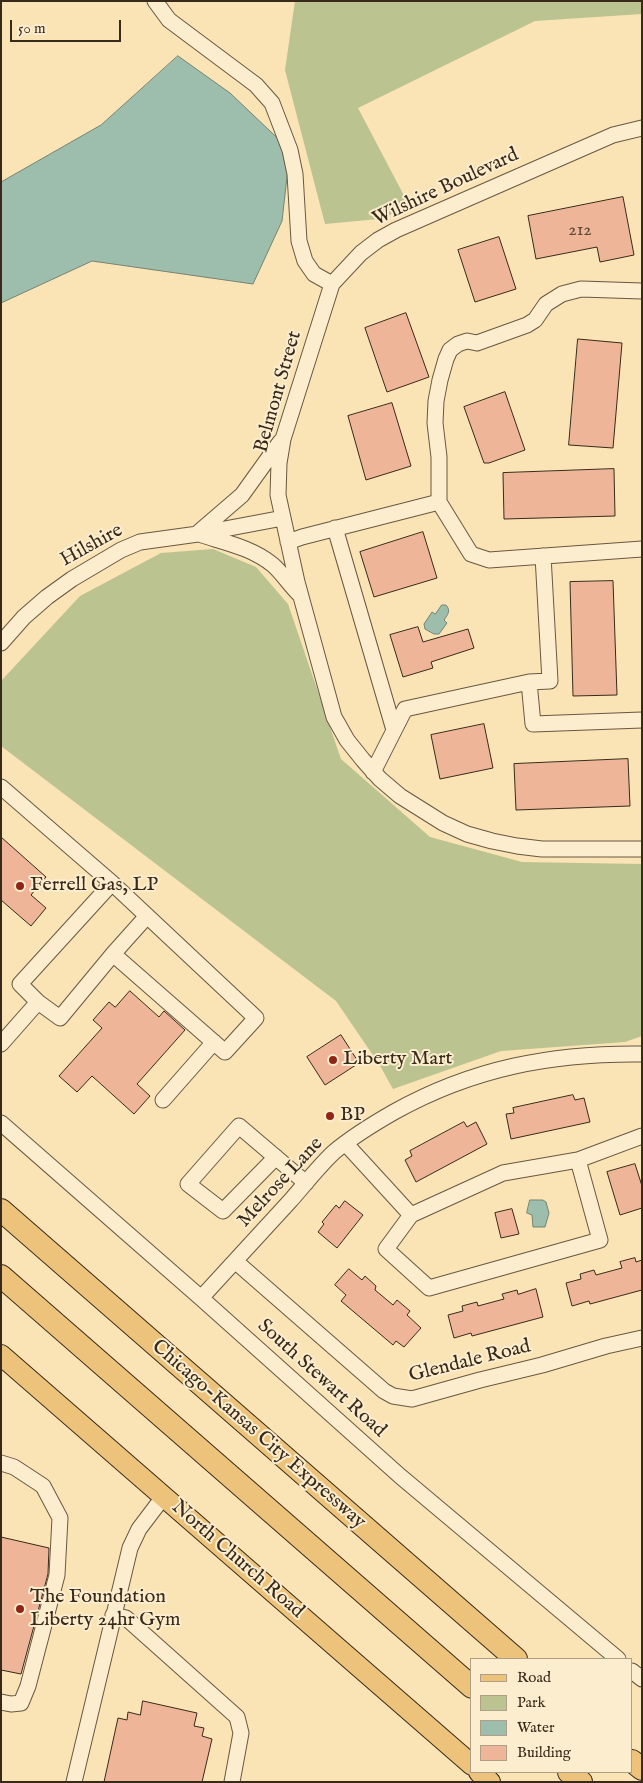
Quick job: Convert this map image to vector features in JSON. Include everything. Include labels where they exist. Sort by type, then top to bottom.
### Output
[{"type":"highway","name":"Chicago-Kansas City Expressway","points":[[1,1210],[515,1658]]},
{"type":"highway","points":[[1,1276],[470,1685]]},
{"type":"highway","points":[[570,1773],[580,1782]]},
{"type":"main road","name":"North Church Road","points":[[1,1355],[470,1763]]},
{"type":"main road","points":[[480,1773],[490,1782]]},
{"type":"street","points":[[155,1],[169,20],[256,85],[272,104],[290,150],[295,174],[299,241],[305,261],[314,274],[332,284]]},
{"type":"street","name":"Wilshire Boulevard","points":[[332,284],[361,253],[378,240],[396,230],[613,135],[642,128]]},
{"type":"street","name":"Belmont Street","points":[[332,284],[283,439],[279,463],[278,494],[301,596],[334,717],[347,740],[373,772],[400,796],[421,811],[451,827],[492,841],[517,846],[542,848],[642,848]]},
{"type":"street","points":[[642,291],[581,289],[571,291],[554,298],[546,304],[536,320],[527,325],[477,343],[467,341],[458,344],[450,350],[440,380],[436,401],[435,423],[440,458],[439,502],[471,554],[489,560],[642,549]]},
{"type":"street","points":[[198,534],[242,495],[283,439]]},
{"type":"street","points":[[288,542],[439,502]]},
{"type":"street","name":"Hilshire","points":[[1,643],[24,617],[47,597],[72,579],[121,550],[140,542],[198,534],[283,518]]},
{"type":"street","points":[[335,528],[394,730]]},
{"type":"street","name":"Belmont Street","points":[[198,534],[239,546],[258,555],[274,566],[301,596]]},
{"type":"street","points":[[373,772],[405,709],[529,682],[550,681],[543,556]]},
{"type":"street","points":[[529,682],[532,724],[642,720]]},
{"type":"street","points":[[1,787],[112,884],[256,1018],[225,1052],[113,954]]},
{"type":"street","points":[[112,884],[20,984],[38,1002],[60,1018],[147,916]]},
{"type":"street","points":[[1,1044],[38,1002]]},
{"type":"street","points":[[163,1100],[214,1042]]},
{"type":"street","name":"Melrose Lane","points":[[201,1298],[334,1153],[381,1120],[408,1104],[452,1084],[527,1062],[559,1057],[642,1054]]},
{"type":"street","name":"South Stewart Road","points":[[1,1123],[400,1476],[617,1658]]},
{"type":"street","points":[[276,1157],[223,1211],[188,1184],[239,1126],[276,1157],[306,1183]]},
{"type":"street","points":[[578,1160],[600,1240],[429,1288],[386,1249],[411,1215],[503,1172],[578,1160],[642,1136]]},
{"type":"street","points":[[346,1144],[411,1215]]},
{"type":"street","name":"Glendale Road","points":[[235,1261],[384,1391],[402,1399],[421,1397],[606,1346],[642,1338]]},
{"type":"street","points":[[1,1463],[14,1468],[43,1486],[60,1518],[57,1575],[28,1686],[21,1703],[1,1702]]},
{"type":"street","points":[[74,1782],[130,1548],[139,1529],[164,1496]]},
{"type":"street","points":[[113,1615],[126,1618],[237,1717],[241,1733],[232,1782]]},
{"type":"green space","points":[[295,1],[642,1],[642,14],[535,21],[358,108],[410,207],[379,219],[325,224],[285,70]]},
{"type":"green space","points":[[213,549],[256,567],[288,604],[341,759],[430,837],[522,862],[642,864],[642,1036],[625,1042],[501,1051],[393,1089],[379,1064],[336,1001],[1,746],[1,681],[80,596],[161,553]]},
{"type":"water","points":[[178,56],[230,93],[290,150],[282,221],[253,284],[92,261],[1,303],[1,182],[101,125]]},
{"type":"water","points":[[442,605],[446,605],[449,611],[444,620],[447,623],[439,634],[434,634],[425,629],[424,624],[432,612],[435,614]]},
{"type":"water","points":[[530,1200],[543,1200],[546,1202],[549,1213],[545,1227],[533,1227],[532,1215],[527,1213]]},
{"type":"building","points":[[623,197],[634,255],[600,262],[597,247],[536,259],[528,216]]},
{"type":"building","points":[[499,237],[516,289],[475,302],[458,250]]},
{"type":"building","points":[[406,313],[429,377],[387,392],[365,328]]},
{"type":"building","points":[[578,339],[622,343],[613,448],[569,445]]},
{"type":"building","points":[[505,392],[525,450],[489,463],[484,463],[464,407]]},
{"type":"building","points":[[392,403],[411,466],[366,480],[348,416]]},
{"type":"building","points":[[614,469],[615,516],[504,519],[503,473]]},
{"type":"building","points":[[423,532],[437,578],[374,597],[360,552]]},
{"type":"building","points":[[613,581],[617,695],[573,696],[570,582]]},
{"type":"building","points":[[418,627],[423,642],[468,629],[474,648],[431,662],[433,668],[403,677],[390,635]]},
{"type":"building","points":[[484,724],[493,768],[440,779],[431,735]]},
{"type":"building","points":[[628,759],[630,806],[516,810],[514,764]]},
{"type":"building","name":"Ferrell Gas, LP","points":[[1,837],[46,877],[31,895],[46,908],[31,926],[1,900]]},
{"type":"building","points":[[130,991],[159,1017],[164,1011],[185,1030],[137,1084],[150,1096],[134,1114],[92,1076],[77,1092],[59,1076],[102,1028],[93,1020],[109,1002],[115,1007]]},
{"type":"building","name":"Liberty Mart","points":[[341,1035],[359,1063],[325,1085],[307,1057]]},
{"type":"building","points":[[573,1095],[575,1100],[584,1098],[590,1122],[511,1139],[506,1114],[514,1113],[513,1108]]},
{"type":"building","points":[[464,1122],[467,1127],[476,1122],[487,1144],[416,1182],[405,1160],[412,1156],[410,1151]]},
{"type":"building","points":[[635,1164],[642,1186],[642,1208],[620,1215],[607,1172]]},
{"type":"building","points":[[345,1201],[363,1215],[337,1248],[318,1232],[324,1224],[322,1222],[336,1205],[339,1208]]},
{"type":"building","points":[[512,1209],[519,1234],[501,1238],[495,1213]]},
{"type":"building","points":[[635,1258],[636,1262],[642,1260],[642,1290],[590,1304],[589,1301],[572,1306],[566,1283],[581,1279],[580,1274],[594,1270],[596,1275],[622,1268],[620,1262]]},
{"type":"building","points":[[349,1269],[362,1280],[365,1276],[376,1286],[375,1290],[393,1305],[397,1300],[410,1311],[407,1315],[421,1328],[404,1347],[396,1341],[393,1345],[341,1301],[346,1295],[335,1285]]},
{"type":"building","points":[[536,1289],[543,1317],[472,1336],[471,1333],[454,1338],[448,1315],[463,1311],[462,1306],[477,1302],[478,1306],[504,1299],[502,1294],[517,1290],[518,1294]]},
{"type":"building","name":"The Foundation Liberty 24hr Gym","points":[[1,1537],[49,1548],[48,1574],[21,1674],[1,1670]]},
{"type":"building","points":[[143,1701],[197,1713],[194,1726],[204,1728],[202,1736],[212,1739],[202,1782],[104,1782],[118,1718],[127,1720],[128,1712],[140,1715]]},
{"type":"place","name":"Ferrell Gas, LP","points":[[20,886]]},
{"type":"place","name":"Liberty Mart","points":[[333,1060]]},
{"type":"place","name":"BP","points":[[330,1116]]},
{"type":"place","name":"The Foundation Liberty 24hr Gym","points":[[20,1609]]}]
